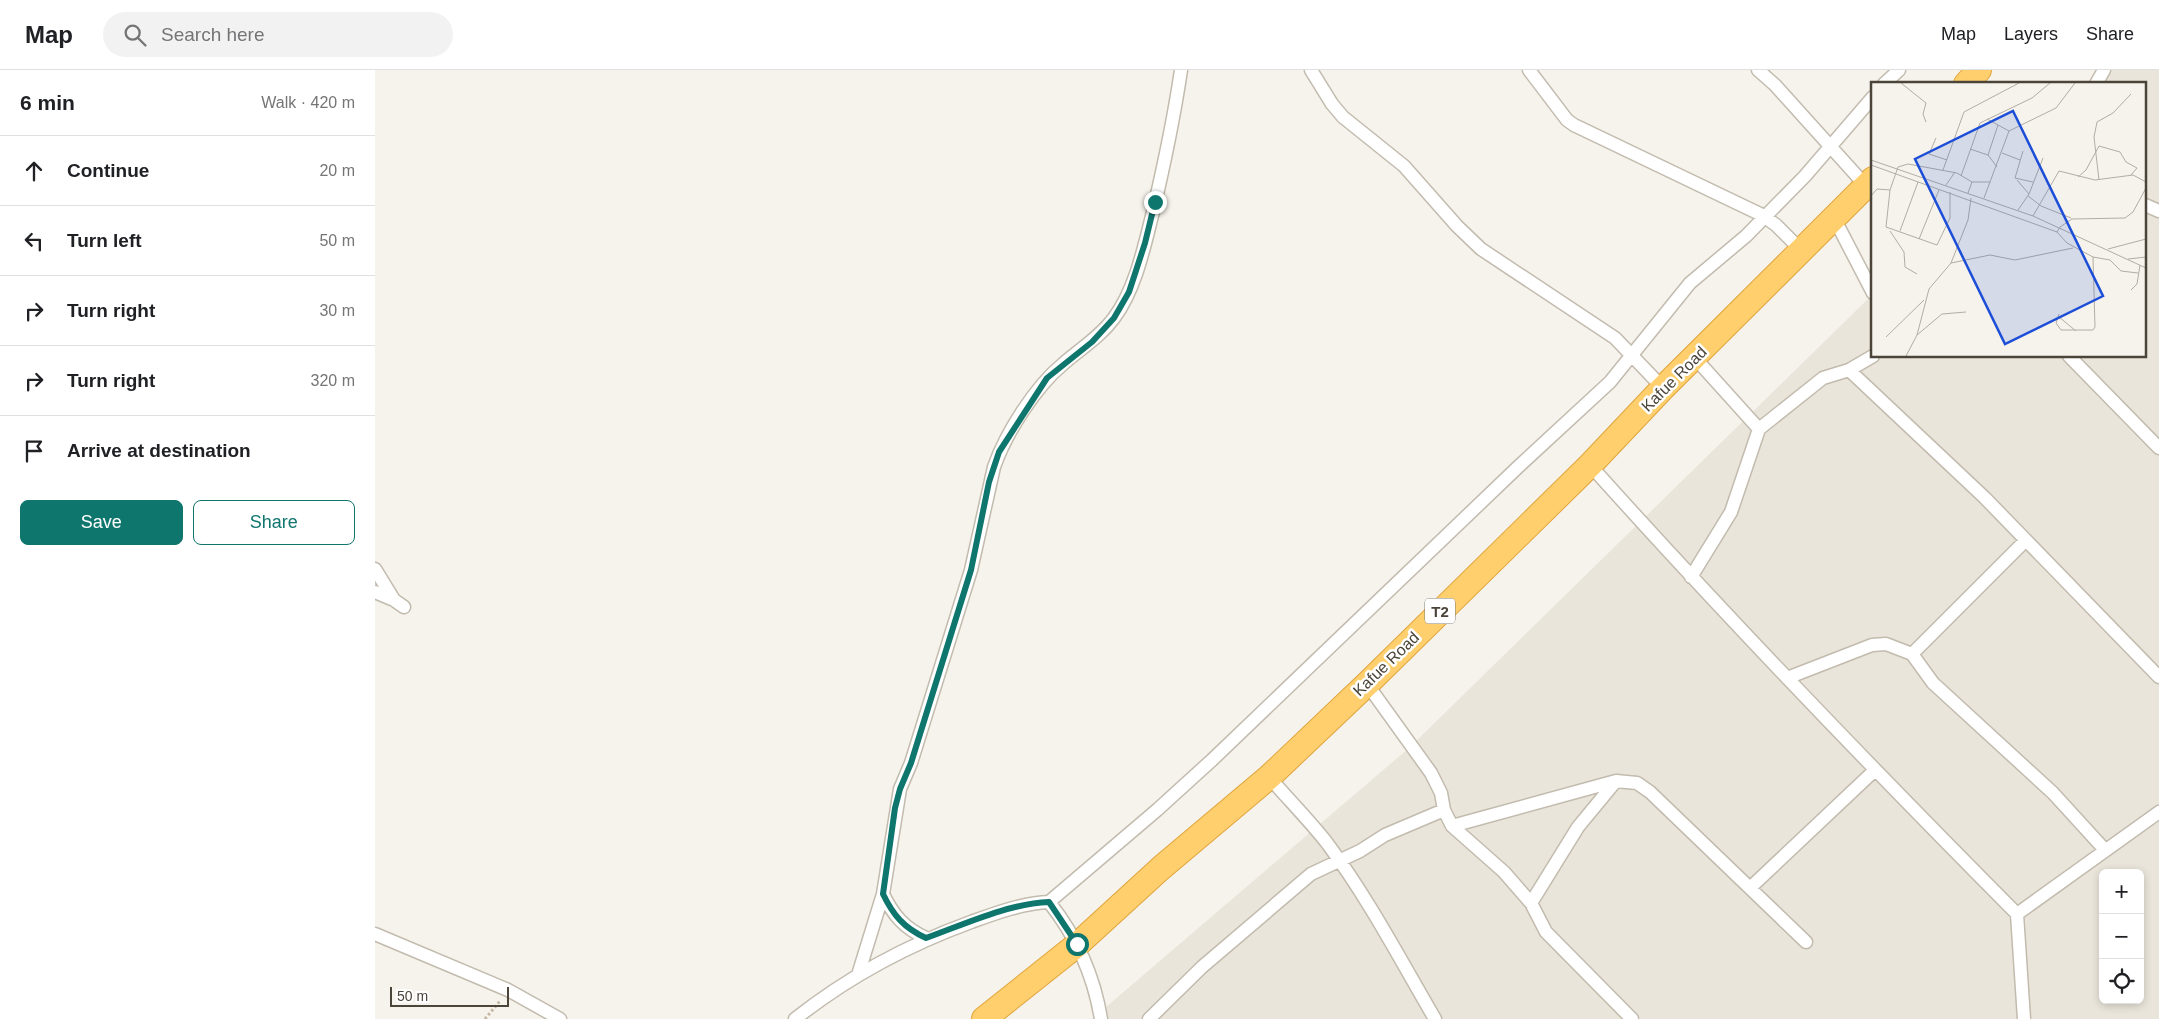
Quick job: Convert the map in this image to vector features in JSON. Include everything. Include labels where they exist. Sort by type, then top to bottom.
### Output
[{"type":"highway","points":[[1968,82],[1979,70]]},
{"type":"highway","name":"Kafue Road","points":[[983,1019],[1077,944],[1161,868],[1269,777],[1367,684],[1590,465],[1663,388],[1869,182]]},
{"type":"street","points":[[858,975],[883,894],[900,789],[911,763],[971,570],[993,467],[999,452],[1047,378],[1092,342],[1114,318],[1129,292],[1145,243],[1157,193],[1175,112],[1181,70]]},
{"type":"street","points":[[1311,70],[1332,104],[1343,117],[1404,166],[1481,249],[1615,338],[1663,388]]},
{"type":"street","points":[[1529,70],[1567,120],[1574,125],[1724,195],[1765,217],[1802,251]]},
{"type":"street","points":[[1758,70],[1775,85],[1830,147],[1869,182]]},
{"type":"street","points":[[1887,82],[1899,70]]},
{"type":"street","points":[[2096,82],[2104,70]]},
{"type":"street","points":[[795,1019],[858,975],[926,938],[985,916],[1034,903],[1049,902],[1157,810],[1610,382],[1690,283],[1746,236],[1765,217],[1871,100]]},
{"type":"street","points":[[2147,206],[2159,211]]},
{"type":"street","points":[[1834,218],[1871,289]]},
{"type":"street","points":[[1691,577],[1731,512],[1759,428],[1823,378],[1849,370],[1871,357]]},
{"type":"street","points":[[1695,358],[1759,428]]},
{"type":"street","points":[[2071,358],[2159,448]]},
{"type":"street","points":[[1849,370],[1911,427],[2026,540],[2159,678]]},
{"type":"street","points":[[1590,465],[1691,577],[1874,771],[2017,914],[2024,1019]]},
{"type":"street","points":[[1912,654],[2026,540]]},
{"type":"street","points":[[375,569],[399,603],[375,592]]},
{"type":"street","points":[[1787,678],[1872,645],[1887,644],[1912,654],[1933,683],[2053,793],[2105,850]]},
{"type":"street","points":[[1367,684],[1431,773],[1441,793],[1444,810],[1452,826],[1504,872],[1531,902],[1546,932],[1632,1019]]},
{"type":"street","points":[[1751,887],[1874,771]]},
{"type":"street","points":[[1269,777],[1339,860],[1372,910],[1435,1019]]},
{"type":"street","points":[[1452,826],[1616,781],[1637,783],[1651,792],[1806,942]]},
{"type":"street","points":[[1531,902],[1583,820],[1616,781]]},
{"type":"street","points":[[1149,1019],[1202,967],[1318,870],[1360,851],[1385,835],[1444,810]]},
{"type":"street","points":[[2017,914],[2159,812]]},
{"type":"street","points":[[883,894],[901,922],[913,932],[926,938]]},
{"type":"street","points":[[1049,902],[1077,944],[1094,985],[1101,1019]]},
{"type":"street","points":[[375,934],[508,990],[560,1019]]},
{"type":"path","points":[[485,1019],[508,990]]},
{"type":"shaded area","points":[[2101,70],[2159,70],[2159,1019],[1092,1019],[1409,748],[1871,296],[1871,358],[2147,358],[2147,82],[2089,82]]},
{"type":"route","points":[[1077,944],[1049,902],[1034,903],[985,916],[926,938],[905,927],[895,915],[883,894],[895,808],[900,789],[911,763],[971,570],[993,467],[999,452],[1047,378],[1092,342],[1114,318],[1129,292],[1145,243],[1155,202]]}]
